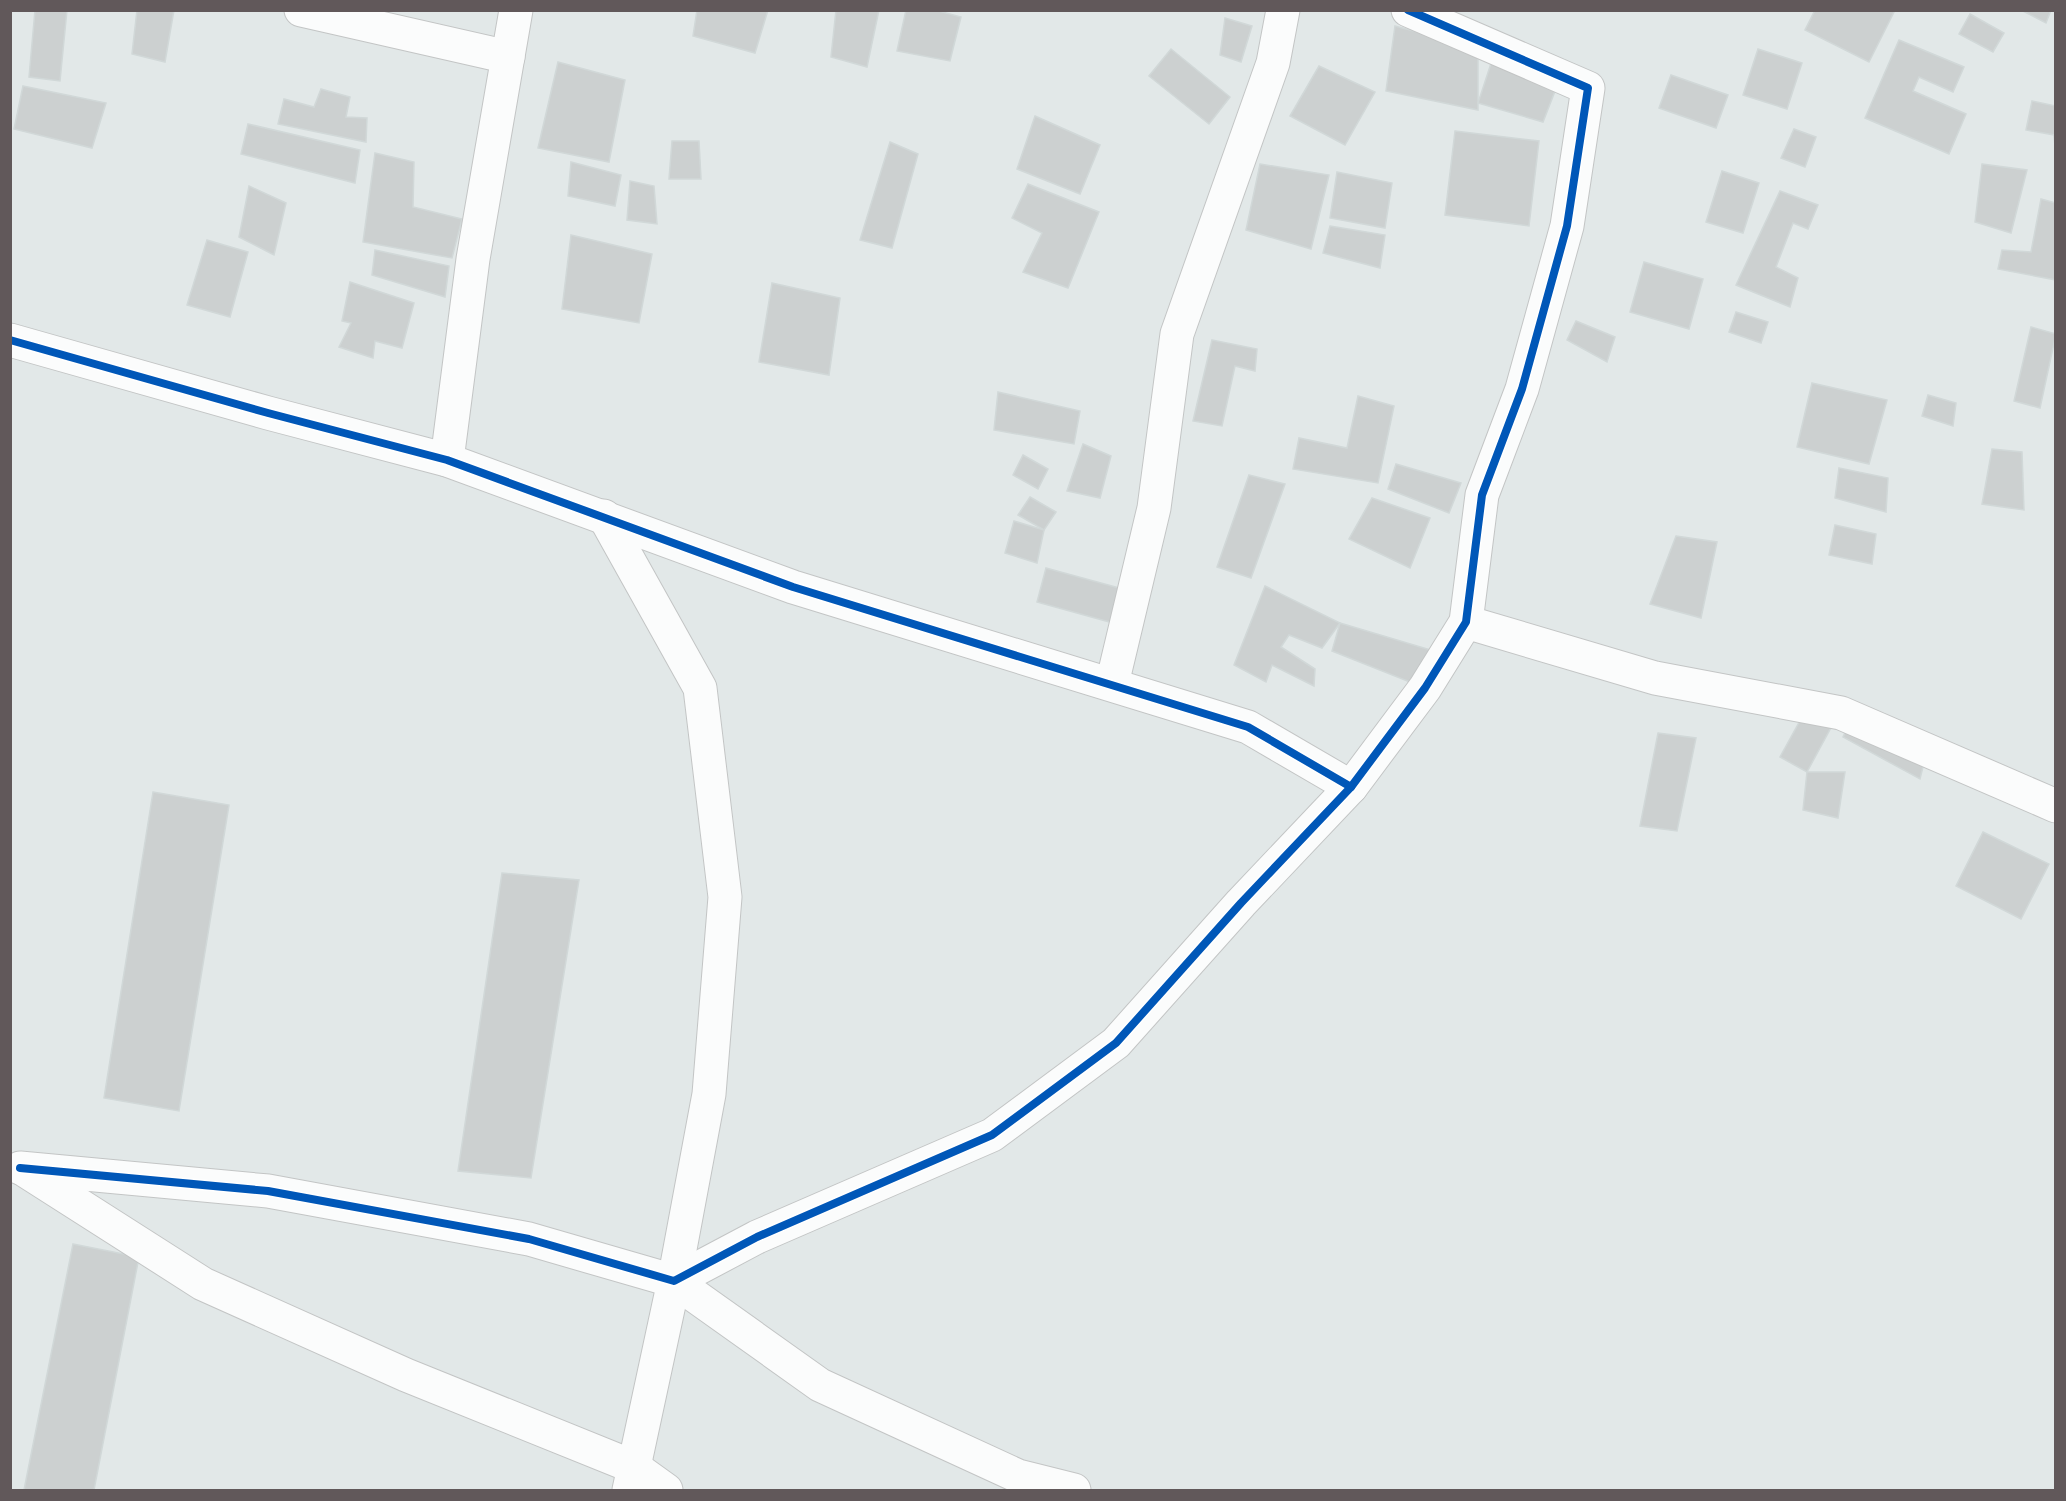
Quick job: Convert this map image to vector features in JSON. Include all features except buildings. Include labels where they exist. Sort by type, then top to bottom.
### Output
[{"type":"street","points":[[301,10],[508,57]]},
{"type":"street","points":[[447,459],[473,259],[516,10]]},
{"type":"street","points":[[1112,684],[1154,508],[1177,334],[1273,63],[1283,10]]},
{"type":"street","points":[[674,1281],[758,1237],[992,1135],[1116,1043],[1241,903],[1351,787],[1425,688],[1467,622],[1482,495],[1522,389],[1567,226],[1588,88],[1408,10]]},
{"type":"street","points":[[10,340],[267,413],[447,459],[793,587],[1248,727],[1351,787]]},
{"type":"street","points":[[604,516],[700,688],[725,897],[709,1094],[674,1281],[631,1479]]},
{"type":"street","points":[[1467,622],[1655,678],[1842,714],[2055,806]]},
{"type":"street","points":[[15,1166],[268,1191],[530,1239],[674,1281],[820,1385],[1018,1476],[1074,1491]]},
{"type":"street","points":[[15,1166],[203,1284],[631,1479],[666,1491]]},
{"type":"cycle path","points":[[20,1168],[268,1191],[529,1239],[674,1281],[757,1237],[992,1135],[1116,1043],[1241,903],[1351,787],[1425,688],[1466,622],[1482,495],[1522,389],[1567,226],[1588,88],[1408,10]]},
{"type":"cycle path","points":[[10,340],[268,413],[447,460],[793,587],[1248,727],[1351,787]]}]
